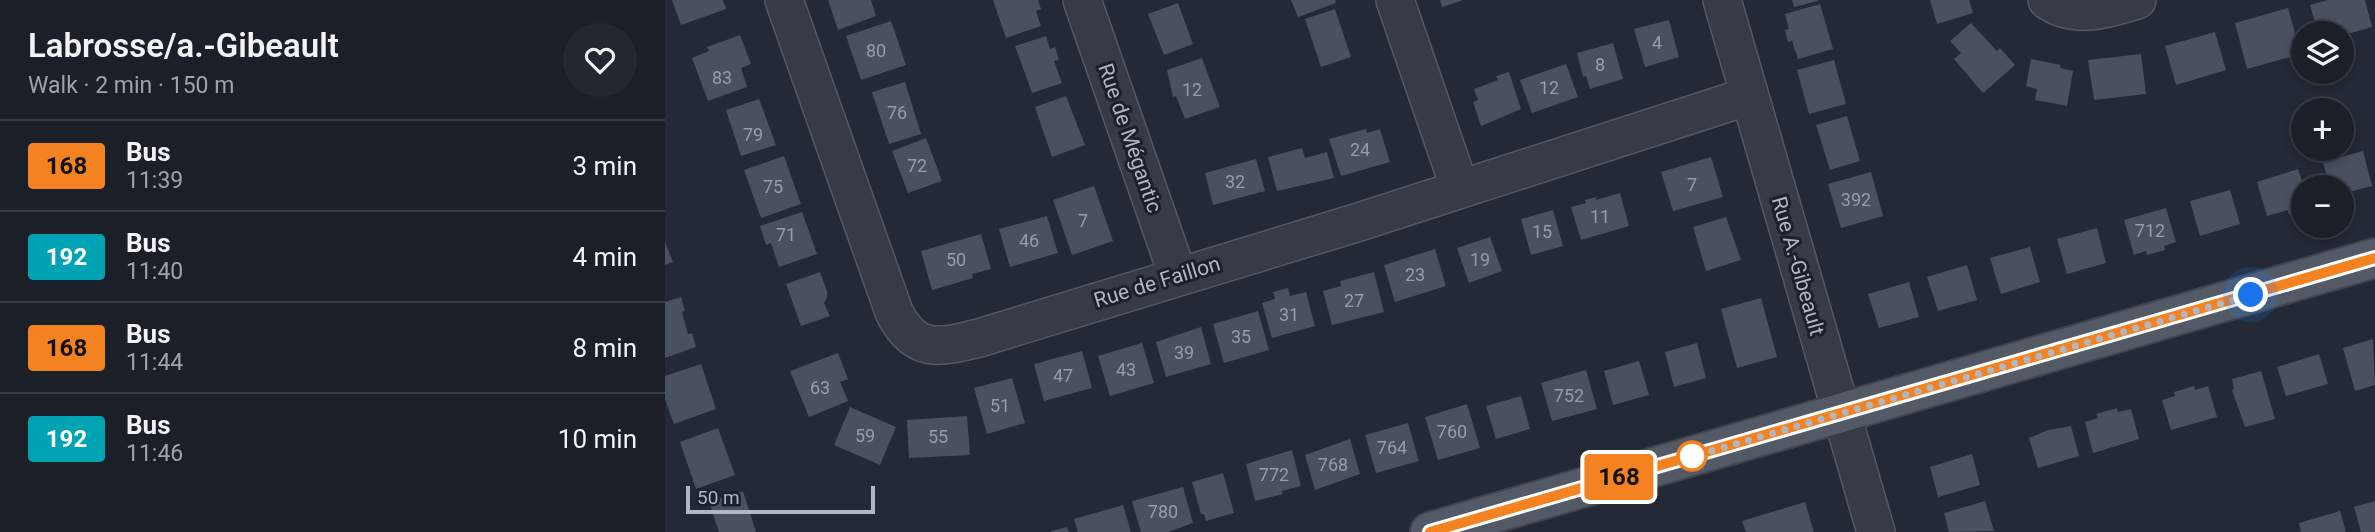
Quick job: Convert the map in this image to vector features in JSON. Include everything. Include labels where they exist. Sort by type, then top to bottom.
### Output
[{"type":"main road","points":[[1430,532],[2375,258]]},
{"type":"street","name":"Rue de Faillon","points":[[783,0],[894,312],[903,330],[922,344],[946,346],[979,338],[1359,222],[1749,96]]},
{"type":"street","name":"Rue de Mégantic","points":[[1082,0],[1178,276]]},
{"type":"street","points":[[1395,0],[1460,189]]},
{"type":"street","name":"Rue A.-Gibeault","points":[[1722,0],[1876,532]]},
{"type":"street","points":[[2047,0],[2058,8],[2076,12],[2103,10],[2137,0]]},
{"type":"building","points":[[672,0],[723,0],[726,9],[681,25]]},
{"type":"building","points":[[828,0],[871,0],[876,16],[838,30]]},
{"type":"building","points":[[993,0],[1038,0],[1041,9],[1036,11],[1041,26],[1006,38]]},
{"type":"building","points":[[1291,0],[1335,0],[1336,3],[1298,17]]},
{"type":"building","points":[[1440,0],[1461,0],[1461,1],[1442,7]]},
{"type":"building","points":[[1792,0],[1818,0],[1818,1],[1794,7]]},
{"type":"building","points":[[1930,0],[1969,0],[1973,13],[1937,24]]},
{"type":"building","points":[[2328,0],[2365,0],[2372,27],[2354,32],[2354,21],[2315,21],[2310,5]]},
{"type":"building","points":[[1178,3],[1193,44],[1164,55],[1148,14]]},
{"type":"building","points":[[1820,4],[1833,49],[1798,59],[1792,41],[1788,42],[1785,30],[1789,29],[1785,14]]},
{"type":"building","points":[[2288,8],[2292,21],[2291,57],[2247,69],[2235,23]]},
{"type":"building","points":[[1335,9],[1351,57],[1321,67],[1305,19]]},
{"type":"building","points":[[1669,20],[1679,57],[1645,67],[1634,29]]},
{"type":"building","points":[[891,21],[906,65],[861,80],[846,36]]},
{"type":"building","points":[[1971,23],[1997,51],[2000,48],[2015,65],[1983,93],[1954,59],[1961,53],[1950,41]]},
{"type":"building","points":[[2215,32],[2226,70],[2176,85],[2165,46]]},
{"type":"building","points":[[740,35],[751,64],[741,68],[747,87],[708,101],[692,58],[709,51],[707,47]]},
{"type":"building","points":[[1046,36],[1050,49],[1055,47],[1059,60],[1054,61],[1062,83],[1032,93],[1015,46]]},
{"type":"building","points":[[1613,43],[1623,79],[1590,89],[1586,76],[1583,77],[1577,53]]},
{"type":"building","points":[[2141,54],[2146,94],[2094,100],[2088,60]]},
{"type":"building","points":[[1202,58],[1220,107],[1185,119],[1176,96],[1173,97],[1167,70]]},
{"type":"building","points":[[2031,59],[2061,65],[2060,68],[2073,71],[2067,106],[2035,100],[2037,89],[2026,86]]},
{"type":"building","points":[[1834,60],[1846,104],[1809,114],[1797,70]]},
{"type":"building","points":[[1566,64],[1578,97],[1532,113],[1520,80]]},
{"type":"building","points":[[1509,72],[1521,109],[1481,126],[1473,102],[1478,100],[1474,89],[1498,80],[1496,76]]},
{"type":"building","points":[[905,82],[921,134],[889,144],[872,92]]},
{"type":"building","points":[[1066,96],[1085,145],[1052,157],[1035,107]]},
{"type":"building","points":[[759,99],[776,145],[741,156],[726,110]]},
{"type":"building","points":[[1847,116],[1860,161],[1830,170],[1816,125]]},
{"type":"building","points":[[1366,129],[1367,133],[1380,129],[1390,162],[1341,176],[1329,139]]},
{"type":"building","points":[[926,138],[942,181],[908,193],[892,151]]},
{"type":"building","points":[[1302,148],[1305,158],[1327,152],[1334,178],[1277,191],[1268,157]]},
{"type":"building","points":[[2363,151],[2372,186],[2354,191],[2354,175],[2327,175],[2323,162],[2354,161],[2354,153]]},
{"type":"building","points":[[784,156],[801,204],[761,218],[744,170]]},
{"type":"building","points":[[1711,157],[1723,197],[1673,211],[1661,172]]},
{"type":"building","points":[[1256,159],[1265,191],[1213,205],[1205,173]]},
{"type":"building","points":[[2298,169],[2300,175],[2291,175],[2291,214],[2288,210],[2267,216],[2257,182]]},
{"type":"building","points":[[1871,172],[1883,216],[1841,228],[1828,184]]},
{"type":"building","points":[[1094,186],[1113,241],[1072,255],[1053,200]]},
{"type":"building","points":[[2230,190],[2240,224],[2200,236],[2190,201]]},
{"type":"building","points":[[1620,193],[1629,226],[1581,240],[1571,207],[1586,203],[1585,200],[1596,197],[1596,200]]},
{"type":"building","points":[[2166,208],[2176,242],[2164,246],[2165,250],[2134,255],[2124,220]]},
{"type":"building","points":[[1553,210],[1563,246],[1531,255],[1521,219]]},
{"type":"building","points":[[802,212],[817,254],[779,267],[771,243],[766,245],[760,226]]},
{"type":"building","points":[[1047,216],[1058,253],[1010,267],[999,229]]},
{"type":"building","points":[[1726,217],[1741,260],[1706,271],[1693,227]]},
{"type":"building","points":[[2097,228],[2106,263],[2067,274],[2057,239]]},
{"type":"building","points":[[981,234],[991,269],[972,274],[973,278],[932,290],[921,251]]},
{"type":"building","points":[[1490,237],[1502,271],[1469,283],[1457,248]]},
{"type":"building","points":[[665,242],[673,262],[665,265]]},
{"type":"building","points":[[2030,247],[2040,282],[2001,294],[1990,258]]},
{"type":"building","points":[[1435,249],[1446,286],[1395,302],[1384,265]]},
{"type":"building","points":[[1967,265],[1977,300],[1938,311],[1927,277]]},
{"type":"building","points":[[820,272],[827,291],[824,303],[830,316],[801,326],[786,284]]},
{"type":"building","points":[[1374,272],[1384,312],[1332,325],[1323,291],[1341,286],[1340,281]]},
{"type":"building","points":[[1909,282],[1919,317],[1879,328],[1868,294]]},
{"type":"building","points":[[1288,288],[1290,296],[1306,292],[1315,326],[1272,338],[1262,303],[1275,299],[1273,292]]},
{"type":"building","points":[[681,297],[688,334],[692,333],[696,347],[665,358],[665,302]]},
{"type":"building","points":[[1761,298],[1777,357],[1737,368],[1721,309]]},
{"type":"building","points":[[1258,311],[1269,350],[1224,363],[1213,324]]},
{"type":"building","points":[[1201,327],[1211,364],[1166,377],[1156,342]]},
{"type":"building","points":[[2373,339],[2375,385],[2355,391],[2343,348]]},
{"type":"building","points":[[1142,343],[1154,383],[1110,396],[1098,356]]},
{"type":"building","points":[[1697,343],[1706,378],[1674,387],[1665,352]]},
{"type":"building","points":[[1082,351],[1092,388],[1044,401],[1034,364]]},
{"type":"building","points":[[838,353],[848,379],[840,382],[848,401],[809,417],[790,371]]},
{"type":"building","points":[[2319,354],[2328,384],[2286,396],[2277,367]]},
{"type":"building","points":[[1639,361],[1649,395],[1613,405],[1604,371]]},
{"type":"building","points":[[701,364],[716,409],[674,424],[665,399],[665,376]]},
{"type":"building","points":[[1586,370],[1597,409],[1552,421],[1541,383]]},
{"type":"building","points":[[2261,371],[2275,419],[2245,427],[2232,390],[2232,379]]},
{"type":"building","points":[[1012,378],[1025,423],[987,434],[974,388]]},
{"type":"building","points":[[2194,386],[2195,390],[2208,386],[2217,417],[2171,430],[2162,400],[2175,396],[2174,392]]},
{"type":"building","points":[[1521,396],[1530,429],[1496,439],[1486,406]]},
{"type":"building","points":[[1467,404],[1480,448],[1438,460],[1425,417]]},
{"type":"building","points":[[850,407],[896,427],[880,465],[834,445]]},
{"type":"building","points":[[2117,408],[2118,412],[2131,409],[2139,439],[2093,453],[2085,422],[2098,418],[2096,414]]},
{"type":"building","points":[[967,416],[970,455],[909,458],[907,420]]},
{"type":"building","points":[[1408,423],[1419,461],[1376,473],[1365,435]]},
{"type":"building","points":[[2071,426],[2079,456],[2038,468],[2029,438],[2048,430]]},
{"type":"building","points":[[718,428],[735,475],[696,489],[680,442]]},
{"type":"building","points":[[1350,439],[1360,474],[1315,490],[1305,455]]},
{"type":"building","points":[[1292,450],[1301,486],[1255,501],[1246,464]]},
{"type":"building","points":[[1972,454],[1980,485],[1938,497],[1930,467]]},
{"type":"building","points":[[1223,473],[1234,513],[1206,521],[1204,514],[1201,514],[1192,482]]},
{"type":"building","points":[[1183,487],[1193,523],[1168,532],[1141,532],[1132,501]]},
{"type":"building","points":[[743,491],[756,532],[719,532],[709,502]]},
{"type":"building","points":[[1985,501],[1994,531],[1949,532],[1944,513]]},
{"type":"building","points":[[2375,501],[2375,532],[2361,532],[2354,507]]},
{"type":"building","points":[[1805,502],[1814,532],[1746,532],[1742,521]]},
{"type":"building","points":[[1123,505],[1131,532],[1078,532],[1074,519]]},
{"type":"building","points":[[2340,511],[2346,532],[2301,532],[2299,523]]},
{"type":"building","points":[[1067,527],[1069,532],[1051,532],[1051,531]]},
{"type":"bus line","name":"168","points":[[1430,532],[2375,258]]},
{"type":"route","points":[[1692,456],[1690,457],[2251,295]]}]
